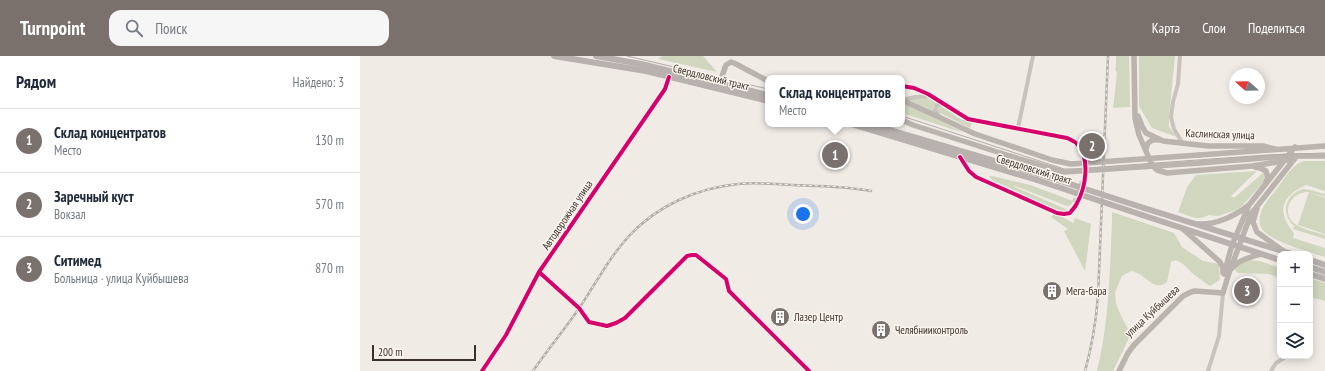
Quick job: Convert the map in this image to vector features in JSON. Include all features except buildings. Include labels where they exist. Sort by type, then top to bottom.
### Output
[{"type":"main road","name":"Свердловский тракт","points":[[554,56],[715,81],[765,94]]},
{"type":"main road","name":"Свердловский тракт","points":[[596,56],[626,61],[765,100]]},
{"type":"main road","points":[[1134,56],[1136,126],[1152,165],[1161,172],[1167,173],[1212,170],[1252,166],[1296,157],[1325,156]]},
{"type":"main road","points":[[731,85],[725,81],[723,77],[726,65],[731,62],[765,80]]},
{"type":"main road","points":[[715,81],[720,80],[723,77]]},
{"type":"main road","points":[[905,101],[975,134],[1052,160],[1071,164],[1325,146]]},
{"type":"main road","name":"Каслинская улица","points":[[1135,108],[1146,133],[1163,141],[1208,146],[1264,146],[1275,149]]},
{"type":"main road","points":[[905,121],[1064,172],[1225,161],[1286,159]]},
{"type":"main road","name":"Свердловский тракт","points":[[861,127],[960,157],[1038,177],[1142,215],[1277,259]]},
{"type":"main road","name":"Свердловский тракт","points":[[879,127],[1284,251]]},
{"type":"main road","points":[[1146,151],[1146,145],[1153,140],[1163,141]]},
{"type":"main road","points":[[1238,237],[1258,204],[1296,157],[1295,148]]},
{"type":"main road","points":[[1189,223],[1203,224],[1215,222],[1237,214],[1249,205],[1295,148]]},
{"type":"main road","points":[[1252,166],[1266,171],[1268,178],[1264,187]]},
{"type":"main road","points":[[1258,204],[1253,222],[1257,232],[1284,251]]},
{"type":"main road","points":[[1222,292],[1224,278],[1249,205]]},
{"type":"main road","points":[[1182,228],[1220,262],[1223,268],[1224,278]]},
{"type":"main road","points":[[1222,292],[1229,272],[1235,246]]},
{"type":"main road","points":[[1229,272],[1234,265],[1247,258],[1262,254]]},
{"type":"main road","points":[[1313,261],[1325,265]]},
{"type":"main road","points":[[1313,268],[1325,272]]},
{"type":"main road","points":[[1313,275],[1325,279]]},
{"type":"main road","name":"улица Куйбышева","points":[[1115,371],[1120,360],[1132,343],[1182,294],[1195,289],[1222,292]]},
{"type":"main road","name":"улица Куйбышева","points":[[1119,371],[1134,345],[1183,296],[1191,292],[1222,292]]},
{"type":"street","points":[[1018,128],[1033,56]]},
{"type":"street","points":[[1180,56],[1178,84],[1171,117],[1174,129],[1183,144]]},
{"type":"street","name":"Автодорожная улица","points":[[482,371],[506,335],[539,272],[665,88],[670,74]]},
{"type":"street","points":[[908,86],[932,96],[959,115],[968,119],[1067,138],[1074,141],[1082,154],[1086,176],[1083,182]]},
{"type":"street","points":[[905,99],[913,94],[912,89],[908,86]]},
{"type":"street","points":[[905,100],[922,96],[932,96]]},
{"type":"street","points":[[940,118],[936,113],[935,107],[937,105],[944,104]]},
{"type":"street","points":[[960,157],[969,171],[976,177],[1057,213],[1070,213],[1075,203]]},
{"type":"street","points":[[539,272],[579,308],[589,322],[607,326],[625,318],[688,256],[692,254],[696,255],[726,279],[729,291],[808,371]]},
{"type":"street","points":[[1208,371],[1219,336],[1222,292]]},
{"type":"street","points":[[1271,371],[1276,363],[1282,359]]},
{"type":"green space","points":[[663,56],[703,56],[717,72],[658,59]]},
{"type":"green space","points":[[1116,56],[1129,56],[1130,107],[1113,108],[1117,73],[1115,69]]},
{"type":"green space","points":[[1139,56],[1175,56],[1169,127],[1177,137],[1152,128],[1139,106]]},
{"type":"green space","points":[[915,98],[926,98],[937,103],[933,108],[934,112],[909,100]]},
{"type":"green space","points":[[905,104],[964,133],[905,114]]},
{"type":"green space","points":[[939,106],[960,119],[972,123],[970,128],[937,111]]},
{"type":"green space","points":[[1304,161],[1325,161],[1325,191],[1306,185],[1298,189],[1286,199],[1283,211],[1288,225],[1294,233],[1293,238],[1325,248],[1325,257],[1313,253],[1313,251],[1306,251],[1288,245],[1269,236],[1260,225],[1260,215],[1267,202],[1288,173],[1299,163]]},
{"type":"green space","points":[[1257,171],[1231,196],[1234,198],[1263,173],[1265,176],[1264,182],[1242,206],[1236,210],[1218,216],[1209,215],[1201,218],[1195,218],[1178,212],[1187,187],[1196,175]]},
{"type":"green space","points":[[989,176],[1030,185],[1073,201],[1071,205],[1067,206],[1013,185],[1068,210],[1067,212],[1060,211],[992,180]]},
{"type":"green space","points":[[1304,189],[1325,194],[1325,197],[1311,193],[1325,198],[1325,234],[1298,225],[1309,192],[1297,195],[1293,199],[1288,209],[1288,214],[1295,224],[1325,235],[1325,239],[1293,229],[1294,226],[1287,216],[1286,210],[1289,199],[1298,191]]},
{"type":"green space","points":[[1112,212],[1174,233],[1182,247],[1203,261],[1219,264],[1220,280],[1210,286],[1176,260],[1171,262],[1167,282],[1160,285],[1153,284],[1140,274],[1131,271],[1122,276],[1115,292],[1116,304],[1131,334],[1113,371],[1097,371],[1104,334],[1110,277]]},
{"type":"green space","points":[[1055,213],[1073,223],[1075,218],[1091,224],[1085,271],[1064,231],[1068,229],[1051,217]]},
{"type":"green space","points":[[1248,260],[1260,261],[1277,267],[1277,277],[1269,274],[1238,273],[1233,268]]},
{"type":"green space","points":[[1313,279],[1325,283],[1325,301],[1313,298]]},
{"type":"tunnel","points":[[1074,202],[1082,181]]},
{"type":"tunnel","points":[[1077,203],[1085,182]]},
{"type":"tram line","points":[[627,56],[765,88]]},
{"type":"tram line","points":[[905,117],[1064,169],[1267,155],[1325,153]]},
{"type":"railway","points":[[1085,371],[1090,352],[1098,296],[1108,56]]},
{"type":"railway","points":[[533,371],[586,298],[623,243],[641,224],[666,207],[708,189],[745,183],[832,186],[871,191]]},
{"type":"cycle path","points":[[482,371],[506,335],[539,272],[665,89],[669,77]]},
{"type":"cycle path","points":[[905,86],[914,88],[928,94],[968,119],[1067,138],[1076,142],[1082,151],[1084,158],[1085,173],[1083,189],[1076,205],[1070,213],[1057,213],[976,177],[969,171],[960,157]]},
{"type":"cycle path","points":[[539,272],[579,308],[589,322],[607,326],[625,318],[687,256],[696,255],[726,279],[729,291],[809,371]]},
{"type":"place","name":"Заречный куст","points":[[1092,146]]},
{"type":"place","name":"Склад концентратов","points":[[835,155]]},
{"type":"place","name":"Мега-бара","points":[[1052,291]]},
{"type":"place","name":"Ситимед","points":[[1247,291]]},
{"type":"place","name":"Лазер Центр","points":[[780,317]]},
{"type":"place","name":"Челябнииконтроль","points":[[881,330]]}]
